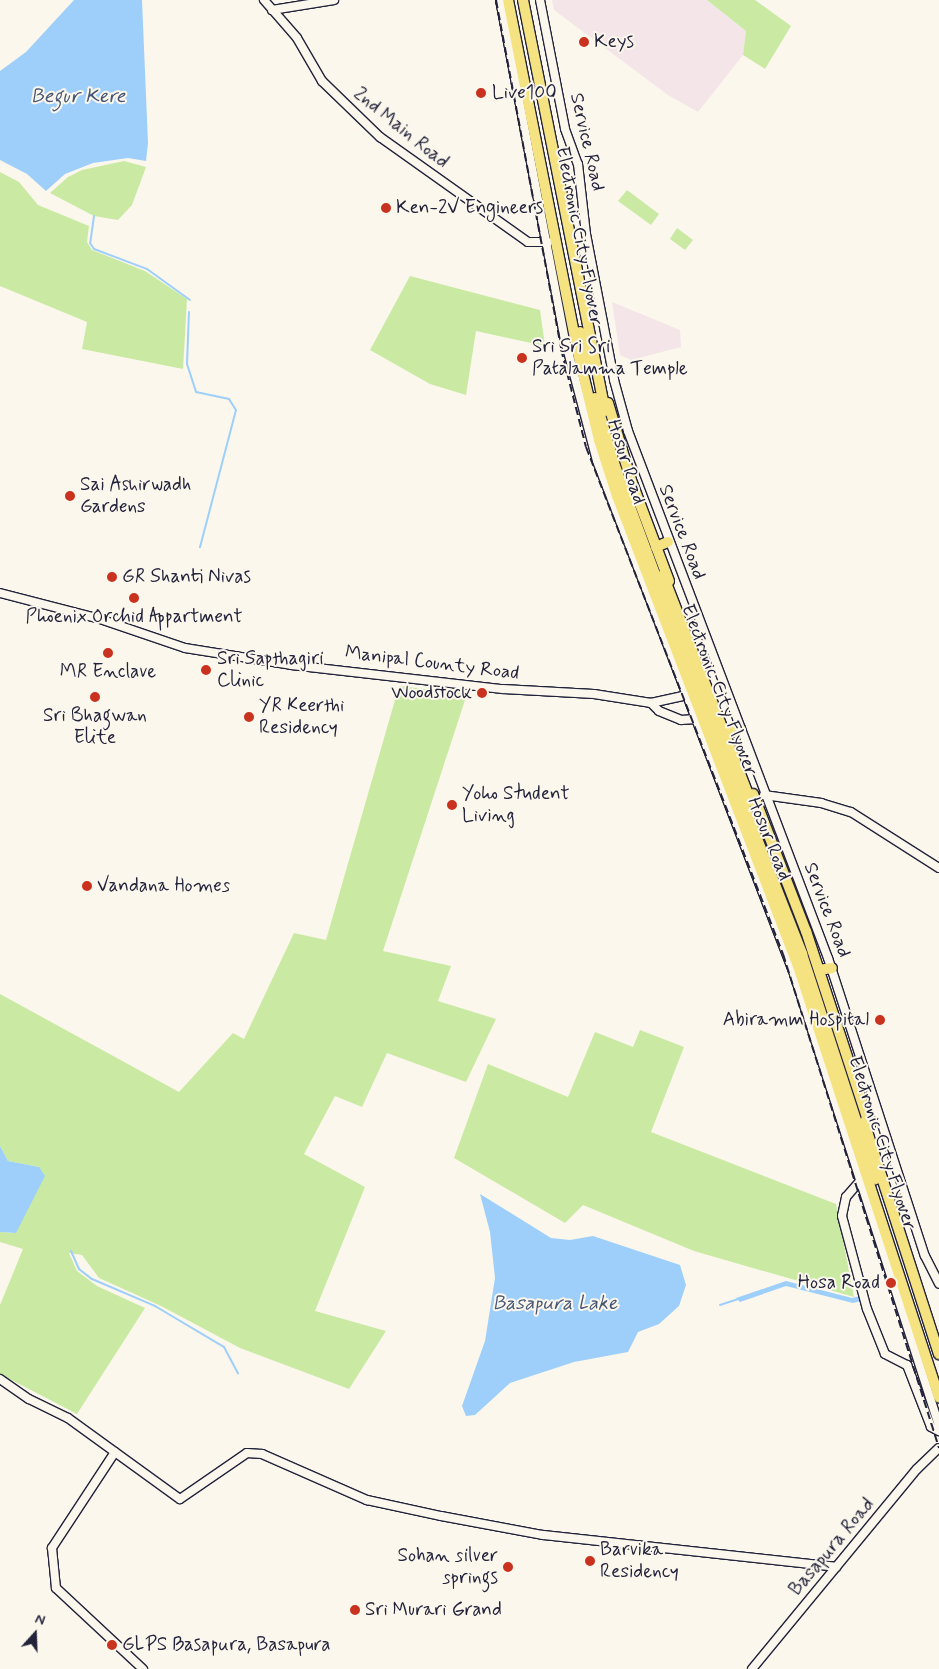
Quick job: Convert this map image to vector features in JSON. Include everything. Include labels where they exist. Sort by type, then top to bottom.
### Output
[{"type":"highway","name":"Hosur Road","points":[[508,0],[576,349],[599,440],[617,496],[690,695],[776,904],[848,1131],[939,1398]]},
{"type":"highway","name":"Electronic City Flyover","points":[[514,0],[569,282],[593,390],[615,466],[802,954],[939,1380]]},
{"type":"highway","name":"Electronic City Flyover","points":[[523,0],[590,342],[624,473],[800,926],[939,1354]]},
{"type":"highway","name":"Hosur Road","points":[[527,0],[598,360],[631,480],[820,970],[939,1339]]},
{"type":"highway","points":[[656,547],[668,542]]},
{"type":"highway","points":[[729,733],[740,729]]},
{"type":"highway","points":[[820,970],[832,968]]},
{"type":"street","name":"2nd Main Road","points":[[264,0],[297,38],[322,81],[380,137],[528,242],[548,242]]},
{"type":"street","points":[[272,10],[334,0]]},
{"type":"street","points":[[500,0],[548,242],[564,340],[597,460],[690,695],[696,719],[794,974],[848,1131],[865,1198],[938,1423]]},
{"type":"street","name":"Service Road","points":[[540,0],[565,129],[582,180],[586,234],[614,380],[628,431],[668,542],[832,968],[925,1256],[939,1284]]},
{"type":"street","name":"Manipal County Road","points":[[0,593],[97,618],[185,648],[291,665],[503,690],[594,694],[651,703],[690,695]]},
{"type":"street","points":[[651,703],[659,711],[681,720],[696,719]]},
{"type":"street","points":[[764,794],[821,803],[851,812],[939,868]]},
{"type":"street","points":[[860,1181],[846,1197],[842,1216],[867,1309],[885,1354],[907,1365],[931,1427],[939,1431]]},
{"type":"street","points":[[0,1380],[29,1399],[68,1418],[180,1499],[247,1453],[262,1454],[367,1500],[441,1516],[543,1535],[836,1567]]},
{"type":"street","name":"Basapura Road","points":[[752,1669],[917,1469],[939,1448]]},
{"type":"street","points":[[115,1452],[52,1548],[56,1588],[143,1669]]},
{"type":"shaded area","points":[[552,0],[707,0],[746,31],[743,55],[698,112],[668,95],[554,10]]},
{"type":"shaded area","points":[[612,302],[680,330],[681,347],[631,360],[620,355]]},
{"type":"green space","points":[[707,0],[755,0],[791,26],[765,69],[743,55],[746,31]]},
{"type":"green space","points":[[124,161],[146,167],[132,205],[118,220],[94,216],[50,193],[68,177],[82,170]]},
{"type":"green space","points":[[0,172],[19,182],[38,205],[89,226],[87,242],[92,250],[145,271],[187,299],[183,369],[82,349],[87,322],[0,286]]},
{"type":"green space","points":[[627,190],[659,214],[651,225],[618,201]]},
{"type":"green space","points":[[677,228],[693,240],[685,250],[670,239]]},
{"type":"green space","points":[[410,276],[540,310],[545,346],[476,331],[466,395],[430,384],[370,350]]},
{"type":"green space","points":[[399,686],[467,694],[383,951],[451,966],[438,1001],[496,1019],[466,1082],[387,1053],[362,1107],[335,1096],[304,1154],[365,1187],[315,1311],[386,1331],[349,1389],[240,1348],[161,1306],[99,1278],[82,1255],[69,1253],[77,1271],[97,1286],[145,1308],[77,1414],[0,1374],[0,1305],[23,1249],[0,1242],[0,1232],[16,1233],[39,1167],[8,1161],[0,1146],[0,994],[179,1092],[233,1033],[244,1039],[294,933],[326,940]]},
{"type":"green space","points":[[640,1030],[684,1047],[651,1132],[836,1204],[854,1297],[694,1251],[583,1205],[565,1223],[454,1158],[488,1064],[568,1097],[595,1032],[633,1047]]},
{"type":"water","name":"Begur Kere","points":[[74,0],[142,0],[148,143],[146,161],[128,158],[93,163],[65,174],[46,191],[27,174],[0,160],[0,71],[26,52]]},
{"type":"water","points":[[0,1146],[8,1161],[39,1167],[45,1176],[16,1233],[0,1232]]},
{"type":"water","name":"Basapura Lake","points":[[480,1194],[551,1238],[570,1240],[593,1236],[680,1265],[686,1285],[679,1306],[659,1324],[638,1332],[628,1352],[574,1362],[510,1383],[475,1415],[466,1416],[462,1406],[485,1341],[495,1278],[490,1232]]},
{"type":"water","points":[[786,1281],[852,1298],[860,1296],[861,1301],[853,1303],[786,1286],[740,1302],[736,1298]]},
{"type":"waterway","points":[[94,216],[90,243],[94,249],[147,269],[190,300]]},
{"type":"waterway","points":[[189,312],[187,364],[196,392],[229,399],[236,410],[200,547]]},
{"type":"waterway","points":[[71,1251],[79,1269],[92,1279],[155,1306],[224,1347],[238,1373]]},
{"type":"waterway","points":[[720,1305],[739,1299]]},
{"type":"railway","points":[[496,0],[561,349],[586,447],[783,954],[939,1448]]},
{"type":"place","name":"Keys","points":[[584,42]]},
{"type":"place","name":"Live100","points":[[481,93]]},
{"type":"place","name":"Ken-2V Engineers","points":[[386,208]]},
{"type":"place","name":"Sri Sri Sri Patalamma Temple","points":[[522,358]]},
{"type":"place","name":"Sai Ashirwadh Gardens","points":[[70,496]]},
{"type":"place","name":"GR Shanti Nivas","points":[[112,577]]},
{"type":"place","name":"Phoenix Orchid Appartment","points":[[134,598]]},
{"type":"place","name":"MR Enclave","points":[[108,653]]},
{"type":"place","name":"Sri Sapthagiri Clinic","points":[[206,670]]},
{"type":"place","name":"Woodstock","points":[[482,693]]},
{"type":"place","name":"Sri Bhagwan Elite","points":[[95,697]]},
{"type":"place","name":"YR Keerthi Residency","points":[[249,717]]},
{"type":"place","name":"Yoho Student Living","points":[[452,805]]},
{"type":"place","name":"Vandana Homes","points":[[87,886]]},
{"type":"place","name":"Abiramm Hospital","points":[[880,1020]]},
{"type":"place","name":"Hosa Road","points":[[891,1283]]},
{"type":"place","name":"Barvika Residency","points":[[590,1561]]},
{"type":"place","name":"Sohan silver springs","points":[[508,1567]]},
{"type":"place","name":"Sri Murari Grand","points":[[355,1610]]},
{"type":"place","name":"GLPS Basapura, Basapura","points":[[112,1645]]}]
